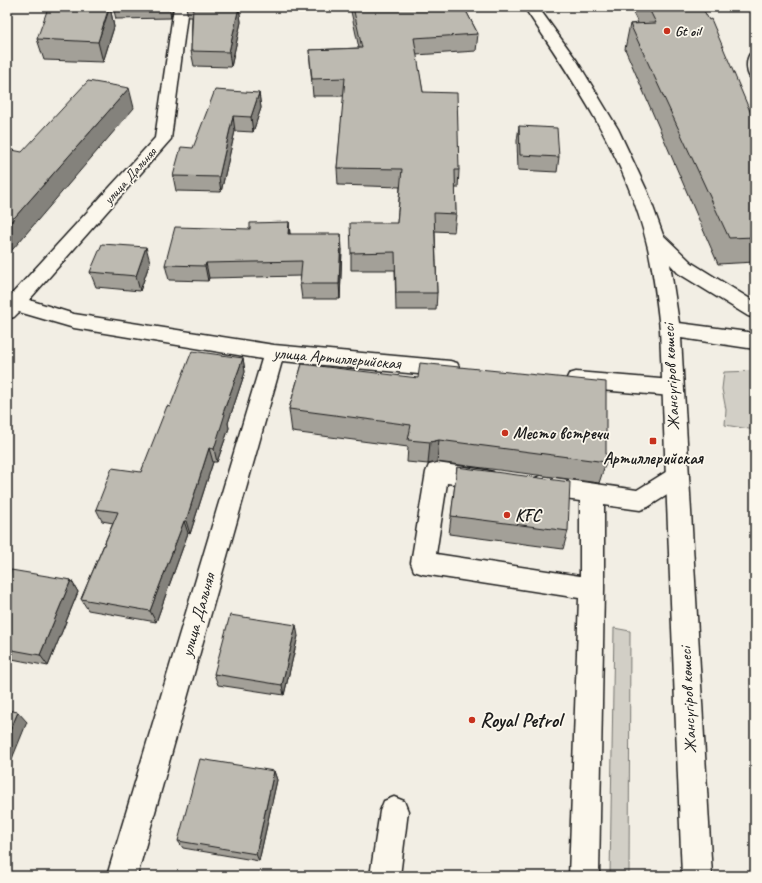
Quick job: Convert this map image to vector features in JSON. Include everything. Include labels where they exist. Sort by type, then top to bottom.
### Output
[{"type":"street","name":"улица Дальняя","points":[[10,306],[163,139],[181,7]]},
{"type":"street","name":"Жансүгіров көшесі","points":[[530,7],[574,69],[598,108],[638,187],[654,237],[664,283],[670,328],[676,478],[697,876]]},
{"type":"street","points":[[755,57],[755,74]]},
{"type":"street","points":[[654,237],[685,268],[755,311]]},
{"type":"street","name":"улица Артиллерийская","points":[[10,306],[74,321],[274,353],[472,370]]},
{"type":"street","points":[[670,328],[755,341]]},
{"type":"street","name":"улица Дальняя","points":[[122,876],[274,353]]},
{"type":"street","points":[[559,378],[672,388]]},
{"type":"street","points":[[592,589],[423,563],[437,472],[640,500],[676,478]]},
{"type":"street","points":[[584,876],[592,589],[592,493]]},
{"type":"street","points":[[385,876],[394,811]]},
{"type":"shaded area","points":[[755,371],[755,430],[725,425],[726,410],[722,389],[724,372]]},
{"type":"shaded area","points":[[614,628],[630,631],[629,876],[610,876]]},
{"type":"building","points":[[109,7],[98,42],[37,39],[48,8]]},
{"type":"building","points":[[193,7],[239,7],[229,52],[191,51]]},
{"type":"building","points":[[353,7],[464,7],[478,34],[414,38],[423,92],[457,93],[459,170],[455,170],[456,214],[434,213],[437,293],[396,293],[395,252],[351,253],[350,223],[397,223],[402,169],[337,168],[345,78],[312,79],[309,50],[362,48]]},
{"type":"building","points":[[648,7],[702,7],[709,20],[711,19],[755,123],[755,237],[729,238],[630,24],[656,23]]},
{"type":"building","points":[[88,81],[129,88],[7,226],[7,149],[22,152]]},
{"type":"building","points":[[215,90],[259,93],[251,117],[233,116],[219,177],[173,176],[181,147],[193,148]]},
{"type":"building","points":[[519,126],[557,128],[559,157],[520,155]]},
{"type":"building","points":[[289,222],[288,234],[341,234],[339,284],[300,284],[302,261],[206,263],[205,266],[165,265],[175,227],[250,229],[250,223]]},
{"type":"building","points":[[102,244],[146,247],[136,276],[90,272]]},
{"type":"building","points":[[192,351],[243,358],[223,413],[225,414],[214,449],[209,448],[186,521],[184,521],[150,611],[81,599],[118,512],[96,509],[112,468],[141,472],[167,406],[170,407]]},
{"type":"building","points":[[420,363],[606,382],[606,462],[439,440],[430,442],[408,440],[411,425],[289,409],[302,364],[418,378]]},
{"type":"building","name":"KFC","points":[[457,467],[570,482],[568,531],[451,516]]},
{"type":"building","points":[[11,570],[71,580],[40,655],[7,649],[7,578]]},
{"type":"building","points":[[230,615],[296,625],[282,685],[214,674]]},
{"type":"building","points":[[7,710],[18,712],[7,738]]},
{"type":"building","points":[[200,759],[274,771],[256,854],[178,841]]},
{"type":"place","name":"Gt oil","points":[[667,31]]},
{"type":"place","name":"Место встречи","points":[[505,433]]},
{"type":"place","name":"Артиллерийская","points":[[653,441]]},
{"type":"place","name":"KFC","points":[[507,515]]},
{"type":"place","name":"Royal Petrol","points":[[472,720]]}]
